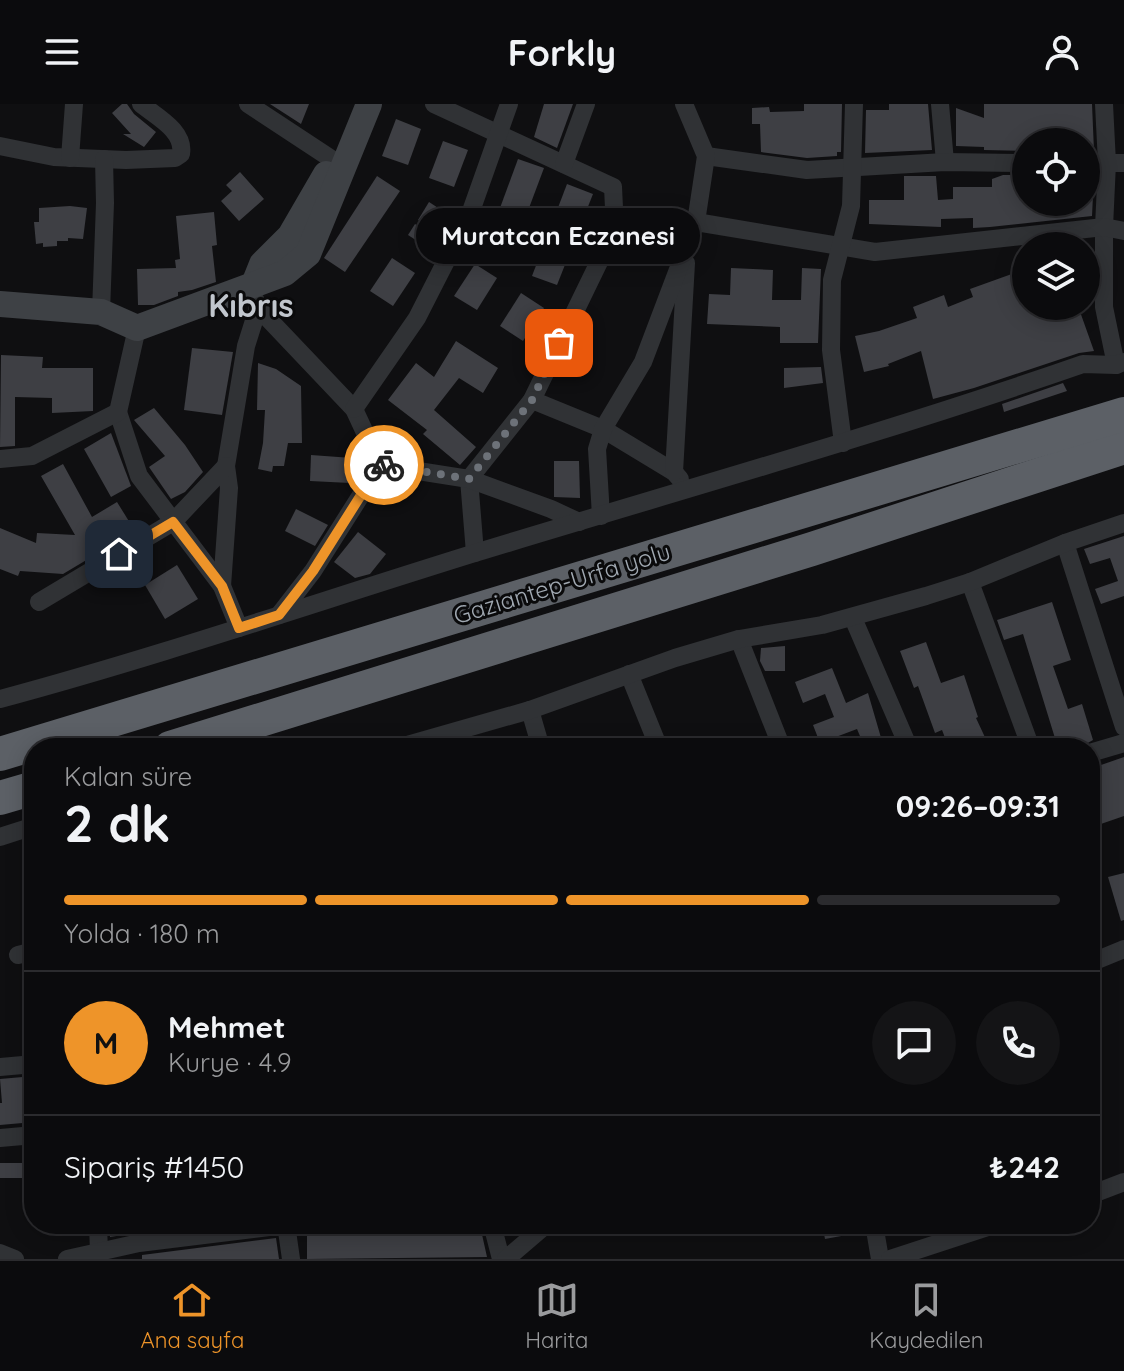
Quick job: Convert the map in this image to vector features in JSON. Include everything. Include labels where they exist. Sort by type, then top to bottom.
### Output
[{"type":"highway","name":"Gaziantep-Urfa yolu","points":[[53,738],[1124,414]]},
{"type":"highway","name":"Gaziantep-Urfa yolu","points":[[222,738],[1124,447]]},
{"type":"highway","name":"Gaziantep-Urfa yolu","points":[[0,754],[24,747]]},
{"type":"highway","points":[[0,798],[24,791]]},
{"type":"street","points":[[70,158],[74,104]]},
{"type":"street","points":[[0,146],[70,158],[175,158],[181,154],[183,145],[177,133],[141,104]]},
{"type":"street","points":[[222,586],[229,488],[226,466],[254,292],[262,264],[290,236],[333,160],[356,104]]},
{"type":"street","points":[[0,304],[101,312],[137,328],[254,292],[308,254],[369,104]]},
{"type":"street","points":[[434,104],[613,187],[615,229],[532,400],[469,479],[475,553]]},
{"type":"street","points":[[354,409],[417,318],[470,214],[509,104]]},
{"type":"street","points":[[564,164],[586,104]]},
{"type":"street","points":[[601,516],[597,449],[603,429],[643,362],[696,222],[706,156],[684,104]]},
{"type":"street","points":[[843,443],[831,350],[832,280],[851,206],[854,104]]},
{"type":"street","points":[[940,104],[945,162]]},
{"type":"street","points":[[0,699],[98,672],[475,553],[843,443],[1083,364],[1120,364],[1104,307],[1104,227],[1116,163],[1104,104]]},
{"type":"street","points":[[255,106],[333,160]]},
{"type":"street","points":[[706,156],[807,170],[945,162],[1012,163]]},
{"type":"street","points":[[101,312],[104,159]]},
{"type":"street","points":[[696,222],[875,252],[1104,227],[1124,231]]},
{"type":"street","points":[[674,472],[687,244]]},
{"type":"street","points":[[254,292],[354,409],[380,465]]},
{"type":"street","points":[[137,328],[118,412],[139,476],[222,586],[239,628]]},
{"type":"street","points":[[532,400],[603,429],[674,472],[688,490]]},
{"type":"street","points":[[0,459],[32,456],[118,412]]},
{"type":"street","points":[[380,465],[469,479],[579,522]]},
{"type":"street","points":[[279,615],[313,571],[380,465]]},
{"type":"street","points":[[39,602],[173,522],[226,466]]},
{"type":"street","points":[[448,738],[739,639],[853,618],[970,582],[1065,543],[1124,523]]},
{"type":"street","points":[[1065,543],[1124,727]]},
{"type":"street","points":[[970,582],[1027,738]]},
{"type":"street","points":[[853,618],[905,738]]},
{"type":"street","points":[[739,639],[778,738]]},
{"type":"street","points":[[629,674],[655,738]]},
{"type":"street","points":[[530,710],[538,738]]},
{"type":"street","points":[[1100,750],[1124,743]]},
{"type":"street","points":[[0,837],[24,829]]},
{"type":"street","points":[[1100,959],[1124,949]]},
{"type":"street","points":[[0,1067],[24,1065]]},
{"type":"street","points":[[0,1138],[24,1136]]},
{"type":"street","points":[[1100,1191],[1124,1182]]},
{"type":"street","points":[[98,1234],[99,1252]]},
{"type":"street","points":[[67,1259],[139,1243],[210,1234]]},
{"type":"street","points":[[289,1234],[291,1259]]},
{"type":"street","points":[[495,1234],[503,1259],[534,1234]]},
{"type":"street","points":[[876,1234],[880,1259]]},
{"type":"street","points":[[890,1259],[966,1234]]},
{"type":"street","points":[[0,1253],[15,1259]]},
{"type":"building","points":[[122,104],[127,104],[156,132],[144,147],[123,134],[131,134],[112,113]]},
{"type":"building","points":[[270,104],[309,104],[301,124]]},
{"type":"building","points":[[544,104],[573,104],[557,148],[534,137]]},
{"type":"building","points":[[804,104],[842,104],[841,152],[837,152],[837,156],[807,158],[761,152],[760,124],[752,124],[752,108],[769,107],[770,112],[804,111]]},
{"type":"building","points":[[889,104],[928,104],[932,150],[865,153],[866,110],[889,110]]},
{"type":"building","points":[[984,104],[1092,104],[1093,128],[1012,128],[1012,151],[956,146],[956,108],[984,118]]},
{"type":"building","points":[[396,119],[421,129],[408,165],[382,156]]},
{"type":"building","points":[[443,141],[468,150],[454,187],[429,178]]},
{"type":"building","points":[[518,159],[544,168],[511,256],[486,246]]},
{"type":"building","points":[[240,172],[264,199],[239,221],[221,201],[232,191],[226,185]]},
{"type":"building","points":[[1012,175],[1012,216],[1092,216],[973,228],[973,218],[941,219],[941,227],[869,224],[869,200],[904,200],[904,176],[936,176],[938,200],[953,199],[953,187],[992,187],[992,179]]},
{"type":"building","points":[[377,176],[400,191],[345,272],[324,258]]},
{"type":"building","points":[[567,184],[593,194],[557,285],[532,276]]},
{"type":"building","points":[[429,202],[452,217],[444,230],[418,220]]},
{"type":"building","points":[[39,208],[87,208],[83,239],[68,238],[68,241],[57,241],[57,246],[36,244],[34,222],[39,222]]},
{"type":"building","points":[[214,212],[217,245],[212,246],[216,282],[178,292],[178,296],[154,305],[138,305],[137,269],[176,268],[175,260],[180,259],[176,216]]},
{"type":"building","points":[[415,224],[438,239],[431,250],[408,235]]},
{"type":"building","points":[[392,258],[415,273],[393,306],[370,291]]},
{"type":"building","points":[[475,264],[497,278],[477,310],[454,296]]},
{"type":"building","points":[[731,268],[773,270],[772,300],[801,300],[802,268],[821,269],[818,343],[780,343],[780,327],[707,324],[709,294],[730,295]]},
{"type":"building","points":[[1012,274],[1012,320],[1083,320],[1094,351],[933,399],[921,351],[889,366],[864,372],[855,336],[917,318],[913,307],[944,295],[948,307],[973,297],[970,289]]},
{"type":"building","points":[[521,293],[544,308],[523,341],[500,326]]},
{"type":"building","points":[[456,341],[498,368],[483,393],[459,378],[434,410],[476,447],[460,465],[423,434],[427,430],[388,400],[416,363],[434,377]]},
{"type":"building","points":[[192,348],[233,352],[222,415],[184,410]]},
{"type":"building","points":[[1,355],[43,357],[42,368],[93,368],[93,411],[52,413],[52,398],[15,397],[15,446],[0,447]]},
{"type":"building","points":[[258,363],[276,369],[301,386],[302,443],[288,443],[284,466],[273,466],[272,472],[258,469],[265,410],[257,410]]},
{"type":"building","points":[[821,367],[823,383],[784,388],[784,368]]},
{"type":"building","points":[[1063,383],[1067,391],[1004,412],[1002,404]]},
{"type":"building","points":[[154,408],[203,472],[185,492],[171,499],[149,467],[165,456],[134,420]]},
{"type":"building","points":[[111,433],[131,486],[111,497],[84,449]]},
{"type":"building","points":[[311,455],[352,458],[350,483],[310,481]]},
{"type":"building","points":[[554,461],[579,461],[580,498],[554,497]]},
{"type":"building","points":[[63,464],[92,517],[117,502],[135,531],[63,574],[20,571],[18,576],[0,569],[0,528],[36,543],[37,533],[75,535],[41,476]]},
{"type":"building","points":[[296,509],[328,525],[315,546],[285,531]]},
{"type":"building","points":[[358,532],[386,554],[370,574],[355,578],[334,562]]},
{"type":"building","points":[[1124,536],[1124,596],[1101,604],[1095,589],[1118,581],[1110,558],[1090,564],[1084,549]]},
{"type":"building","points":[[177,565],[198,599],[165,619],[145,585]]},
{"type":"building","points":[[1052,602],[1071,660],[1053,666],[1068,709],[1082,704],[1092,738],[1055,738],[1023,634],[1004,640],[997,620]]},
{"type":"building","points":[[926,642],[941,683],[964,675],[976,718],[985,738],[945,738],[942,730],[935,733],[918,686],[914,688],[900,651]]},
{"type":"building","points":[[785,646],[785,671],[765,671],[760,661],[761,648]]},
{"type":"building","points":[[832,668],[846,703],[868,693],[881,738],[861,738],[857,729],[833,738],[818,738],[813,725],[834,717],[825,694],[803,703],[795,682]]},
{"type":"building","points":[[1124,757],[1124,816],[1100,824],[1100,763]]},
{"type":"building","points":[[1124,873],[1124,920],[1121,921],[1108,877]]},
{"type":"building","points":[[24,1077],[24,1123],[0,1125],[0,1079]]},
{"type":"building","points":[[0,1163],[24,1163],[24,1178],[0,1178]]},
{"type":"building","points":[[307,1234],[482,1234],[487,1257],[307,1259]]},
{"type":"building","points":[[824,1234],[852,1234],[825,1239]]},
{"type":"building","points":[[276,1238],[279,1259],[142,1259],[142,1255]]},
{"type":"way so far","points":[[384,465],[469,479],[532,400],[559,343]]},
{"type":"place","name":"Muratcan Eczanesi","points":[[559,343]]},
{"type":"district","name":"Kıbrıs","points":[[251,306]]},
{"type":"route","points":[[119,554],[173,522],[222,586],[239,628],[279,615],[313,571],[380,465],[384,465]]}]
